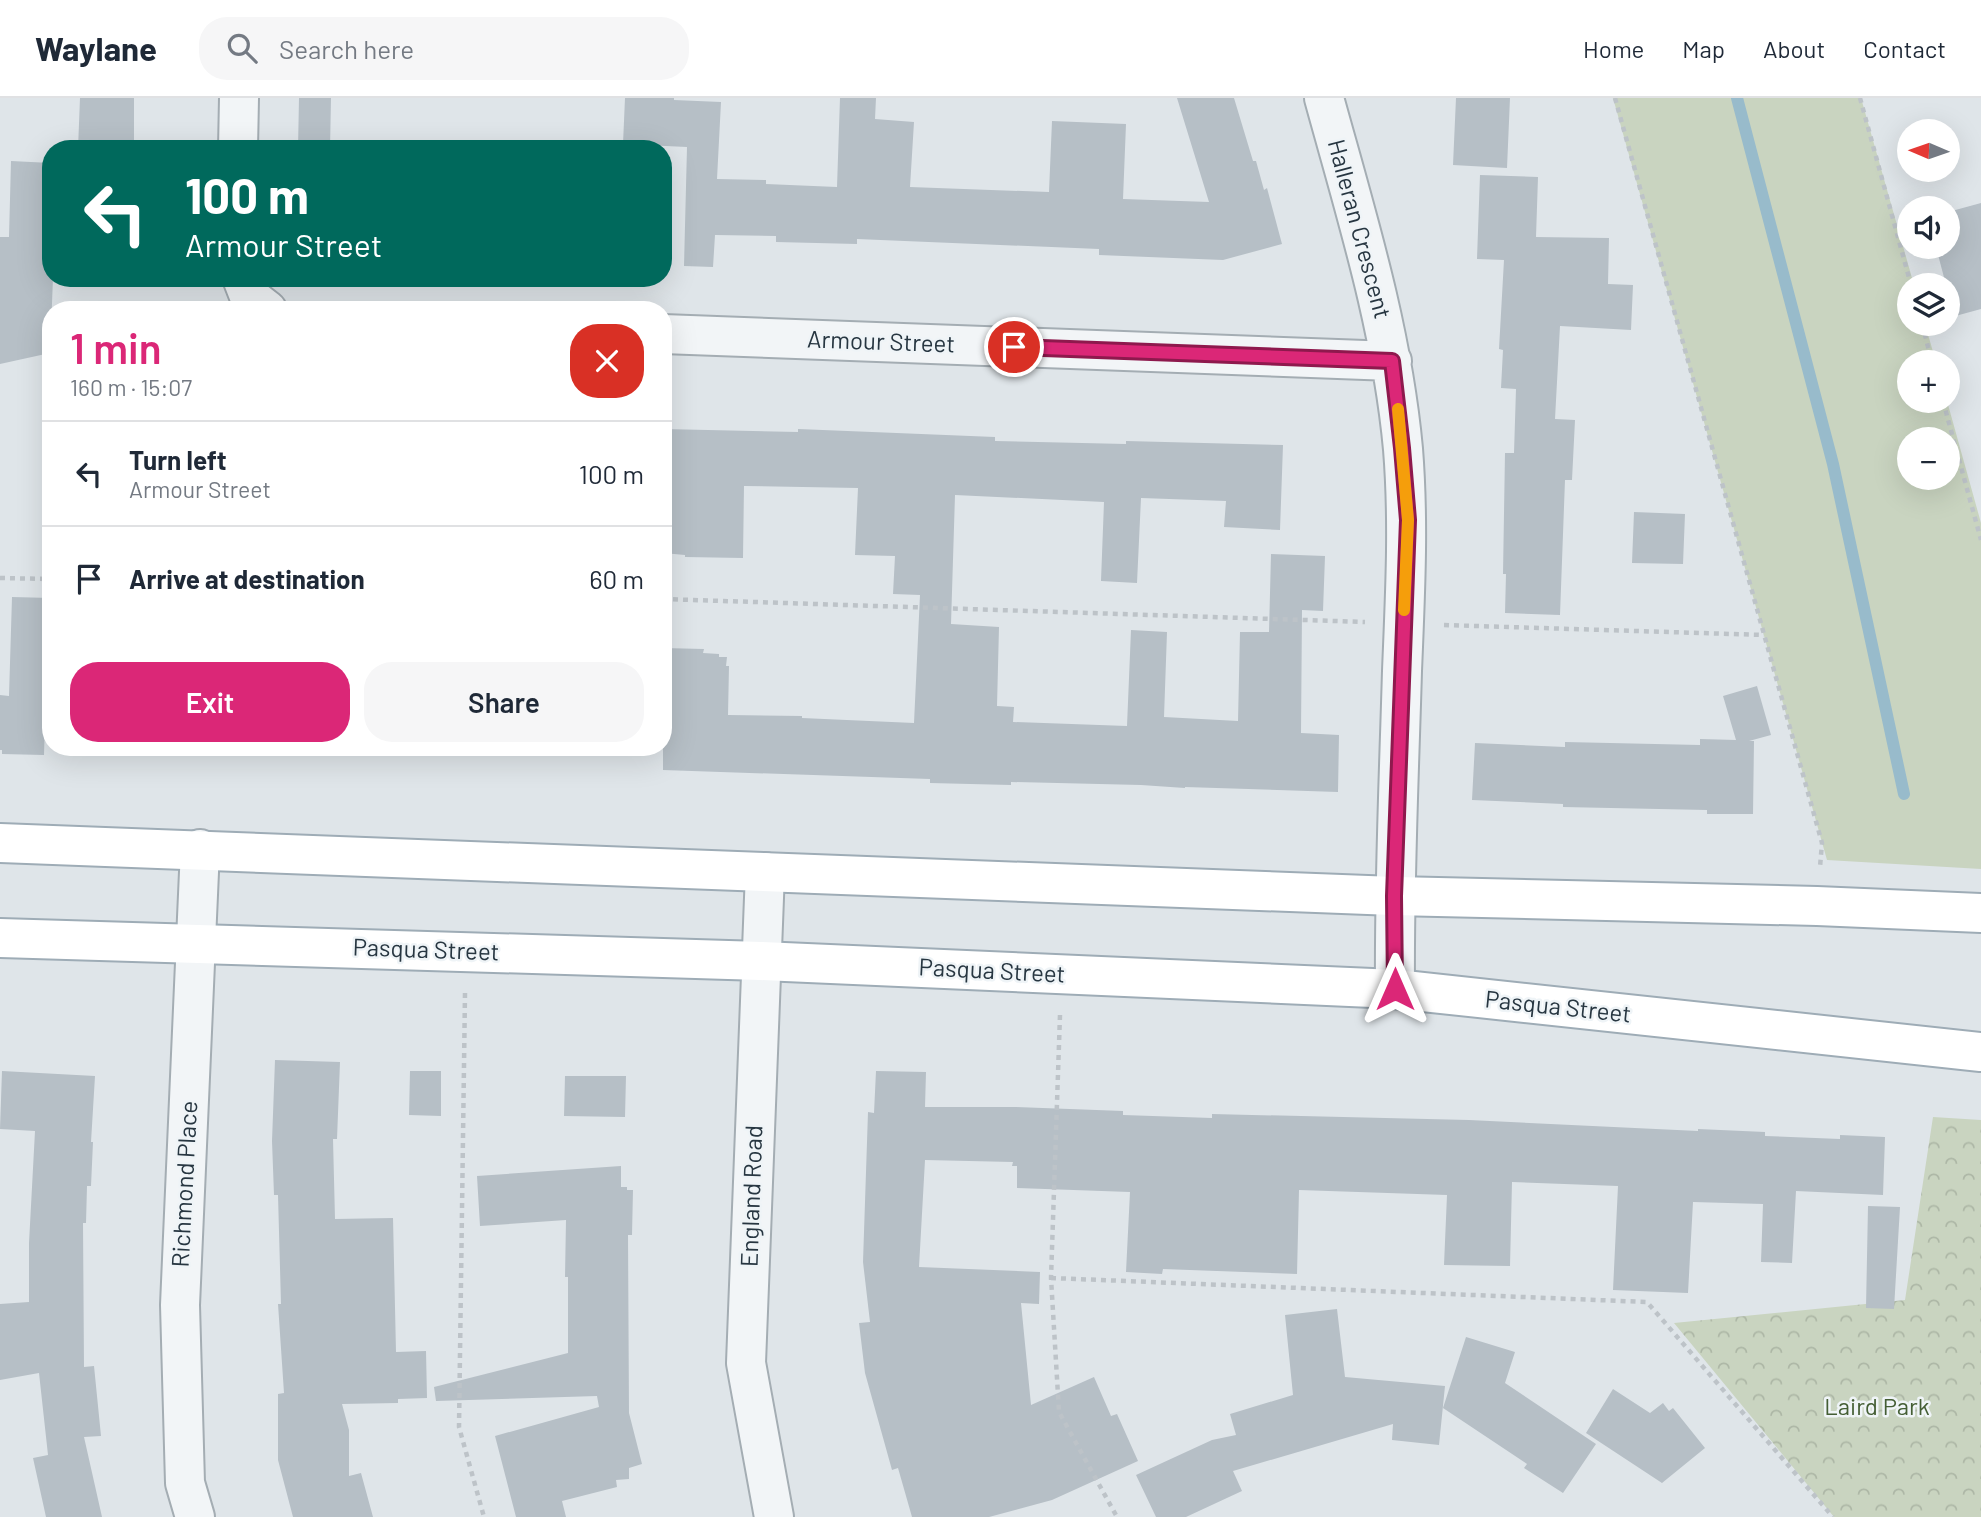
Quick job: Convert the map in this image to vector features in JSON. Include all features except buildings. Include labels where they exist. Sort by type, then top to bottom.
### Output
[{"type":"main road","points":[[0,843],[1394,896],[1817,906],[1981,913]]},
{"type":"main road","name":"Pasqua Street","points":[[0,938],[761,961],[1395,989],[1981,1052]]},
{"type":"street","points":[[237,140],[239,98]]},
{"type":"street","name":"Halleran Crescent","points":[[1324,98],[1374,279],[1392,361],[1408,520],[1394,896],[1395,989]]},
{"type":"street","points":[[246,287],[249,296],[255,301]]},
{"type":"street","name":"Armour Street","points":[[672,334],[1392,361]]},
{"type":"street","name":"Richmond Place","points":[[195,1517],[185,1483],[180,1305],[200,849]]},
{"type":"street","name":"England Road","points":[[765,872],[746,1363],[774,1517]]},
{"type":"path","points":[[1615,98],[1822,843],[1817,906]]},
{"type":"path","points":[[1860,98],[1908,273]]},
{"type":"path","points":[[1946,413],[1981,540]]},
{"type":"path","points":[[0,578],[42,579]]},
{"type":"path","points":[[672,599],[1764,635]]},
{"type":"path","points":[[465,951],[459,1427],[484,1517]]},
{"type":"path","points":[[1061,974],[1051,1278],[1059,1412],[1117,1517]]},
{"type":"path","points":[[1051,1278],[1647,1302],[1833,1517]]},
{"type":"green space","points":[[1613,98],[1861,98],[1897,225],[1897,259],[1907,259],[1911,273],[1897,273],[1897,336],[1928,336],[1933,350],[1897,350],[1897,413],[1950,413],[1954,427],[1897,427],[1897,490],[1960,490],[1960,448],[1981,523],[1981,869],[1827,860]]},
{"type":"green space","name":"Laird Park","points":[[1933,1117],[1981,1120],[1981,1517],[1834,1517],[1674,1323],[1905,1300]]},
{"type":"waterway","points":[[1737,98],[1833,464],[1904,794]]},
{"type":"slow traffic","points":[[1398,409],[1408,520],[1404,610]]},
{"type":"route","points":[[1014,347],[1392,361],[1408,520],[1394,896],[1395,989]]}]
